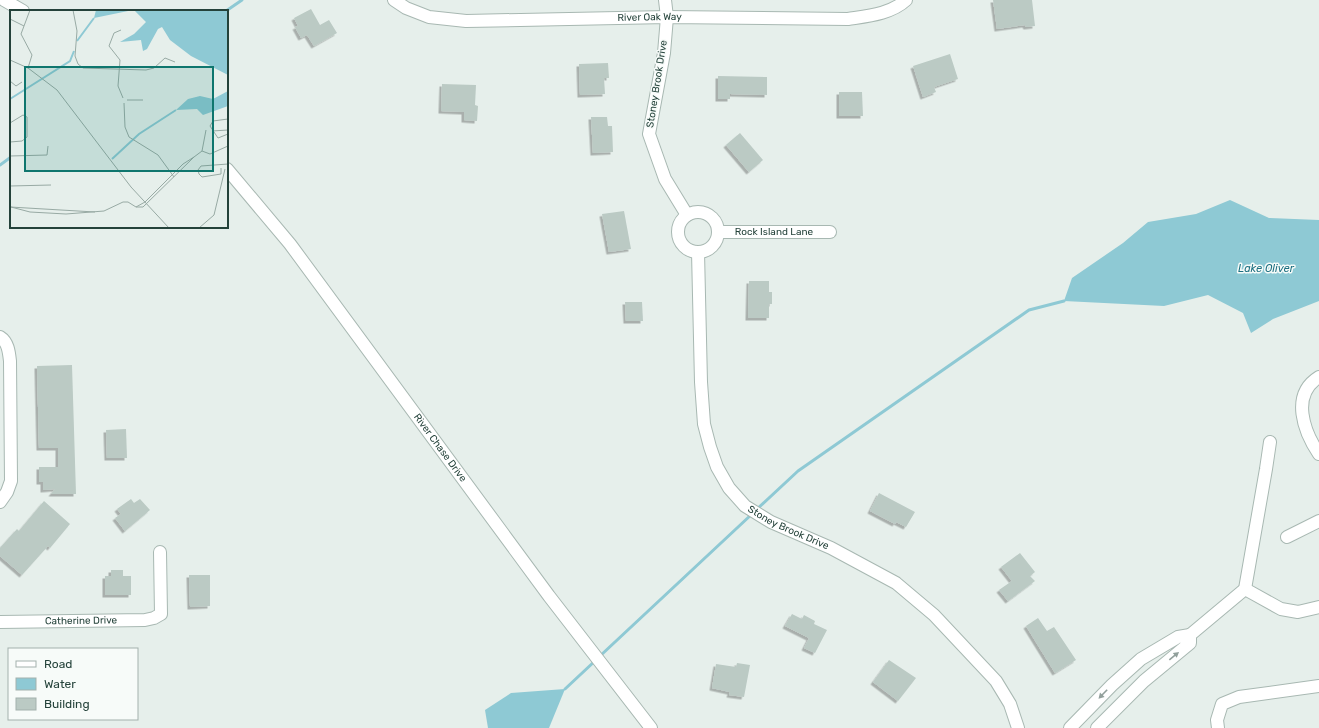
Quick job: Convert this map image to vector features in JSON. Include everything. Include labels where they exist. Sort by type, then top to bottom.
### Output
[{"type":"street","points":[[4,0],[19,6]]},
{"type":"street","name":"River Oak Way","points":[[394,0],[406,8],[429,17],[466,21],[667,17],[848,19],[871,16],[893,8],[906,0]]},
{"type":"street","name":"Stoney Brook Drive","points":[[666,0],[667,17],[664,53],[649,134],[665,178],[687,215]]},
{"type":"street","name":"River Chase Drive","points":[[228,170],[290,244],[549,596],[651,728]]},
{"type":"street","points":[[699,212],[710,216],[714,221],[718,232],[714,244],[709,248],[698,252],[691,251],[681,243],[678,231],[679,225],[682,219],[687,215],[699,212]]},
{"type":"street","name":"Rock Island Lane","points":[[718,232],[830,232]]},
{"type":"street","name":"Stoney Brook Drive","points":[[698,252],[700,382],[704,424],[717,467],[729,488],[745,506],[771,522],[831,548],[896,583],[934,615],[996,681],[1010,704],[1018,728]]},
{"type":"street","points":[[0,337],[4,339],[9,350],[5,428],[10,481],[8,492],[0,502]]},
{"type":"street","points":[[1318,452],[1309,440],[1302,414],[1303,397],[1311,382],[1319,377]]},
{"type":"street","points":[[1070,728],[1112,685],[1141,659],[1178,637],[1190,635],[1245,589],[1270,442]]},
{"type":"street","points":[[1287,537],[1319,521]]},
{"type":"street","name":"Catherine Drive","points":[[0,622],[145,620],[154,618],[161,614],[160,552]]},
{"type":"street","points":[[1245,589],[1281,609],[1298,612],[1319,607]]},
{"type":"street","points":[[1097,728],[1144,681],[1190,643],[1190,635]]},
{"type":"street","points":[[1132,668],[1141,672],[1144,681]]},
{"type":"street","points":[[1218,728],[1217,720],[1222,704],[1239,697],[1319,686]]},
{"type":"water","name":"Lake Oliver","points":[[1230,200],[1269,218],[1319,220],[1319,301],[1273,319],[1251,333],[1243,313],[1208,295],[1164,306],[1064,301],[1072,278],[1123,243],[1148,222],[1196,214]]},
{"type":"water","points":[[565,689],[549,728],[488,728],[485,710],[511,693]]},
{"type":"building","points":[[993,0],[1032,0],[1035,26],[1026,27],[1025,25],[997,29]]},
{"type":"building","points":[[311,9],[320,25],[329,20],[337,33],[314,46],[307,35],[301,38],[295,27],[298,26],[294,18]]},
{"type":"building","points":[[950,54],[958,79],[934,87],[936,92],[923,97],[913,66]]},
{"type":"building","points":[[608,63],[609,78],[604,78],[605,94],[580,95],[579,64]]},
{"type":"building","points":[[718,76],[767,77],[767,95],[730,94],[730,99],[718,99]]},
{"type":"building","points":[[442,84],[476,85],[475,105],[478,106],[477,121],[464,120],[464,112],[441,111]]},
{"type":"building","points":[[839,92],[862,92],[863,116],[839,116]]},
{"type":"building","points":[[591,117],[607,117],[608,126],[612,126],[613,152],[593,153]]},
{"type":"building","points":[[740,133],[763,160],[749,172],[726,145]]},
{"type":"building","points":[[624,211],[631,249],[609,252],[602,214]]},
{"type":"building","points":[[749,281],[769,281],[769,292],[772,292],[772,304],[769,304],[769,318],[748,318]]},
{"type":"building","points":[[625,302],[642,302],[643,321],[626,321]]},
{"type":"building","points":[[72,365],[76,494],[51,494],[55,489],[43,490],[43,482],[39,482],[39,467],[58,467],[58,448],[39,448],[37,366]]},
{"type":"building","points":[[126,429],[127,458],[107,458],[106,430]]},
{"type":"building","points":[[879,493],[915,512],[906,527],[896,522],[895,524],[870,511]]},
{"type":"building","points":[[131,499],[134,503],[140,499],[150,510],[125,531],[115,518],[121,514],[117,509]]},
{"type":"building","points":[[44,501],[70,524],[50,548],[48,546],[22,575],[0,556],[0,548],[17,529],[19,531]]},
{"type":"building","points":[[1020,553],[1035,572],[1030,576],[1035,581],[1008,601],[999,590],[1012,581],[1001,567]]},
{"type":"building","points":[[111,570],[123,570],[123,576],[131,576],[131,595],[105,595],[105,576],[111,576]]},
{"type":"building","points":[[189,575],[210,575],[210,606],[190,607]]},
{"type":"building","points":[[792,614],[802,619],[804,615],[815,621],[814,624],[827,630],[815,653],[804,648],[809,638],[785,626]]},
{"type":"building","points":[[1038,618],[1047,631],[1054,627],[1076,660],[1055,673],[1026,626]]},
{"type":"building","points":[[889,660],[916,678],[898,701],[873,682]]},
{"type":"building","points":[[737,663],[750,665],[744,697],[729,695],[730,692],[712,688],[716,664],[736,667]]},
{"type":"waterway","points":[[227,10],[242,0]]},
{"type":"waterway","points":[[0,165],[10,158]]},
{"type":"waterway","points":[[756,510],[798,471],[1029,310],[1064,301]]},
{"type":"waterway","points":[[600,656],[752,514]]},
{"type":"waterway","points":[[565,689],[596,660]]}]
